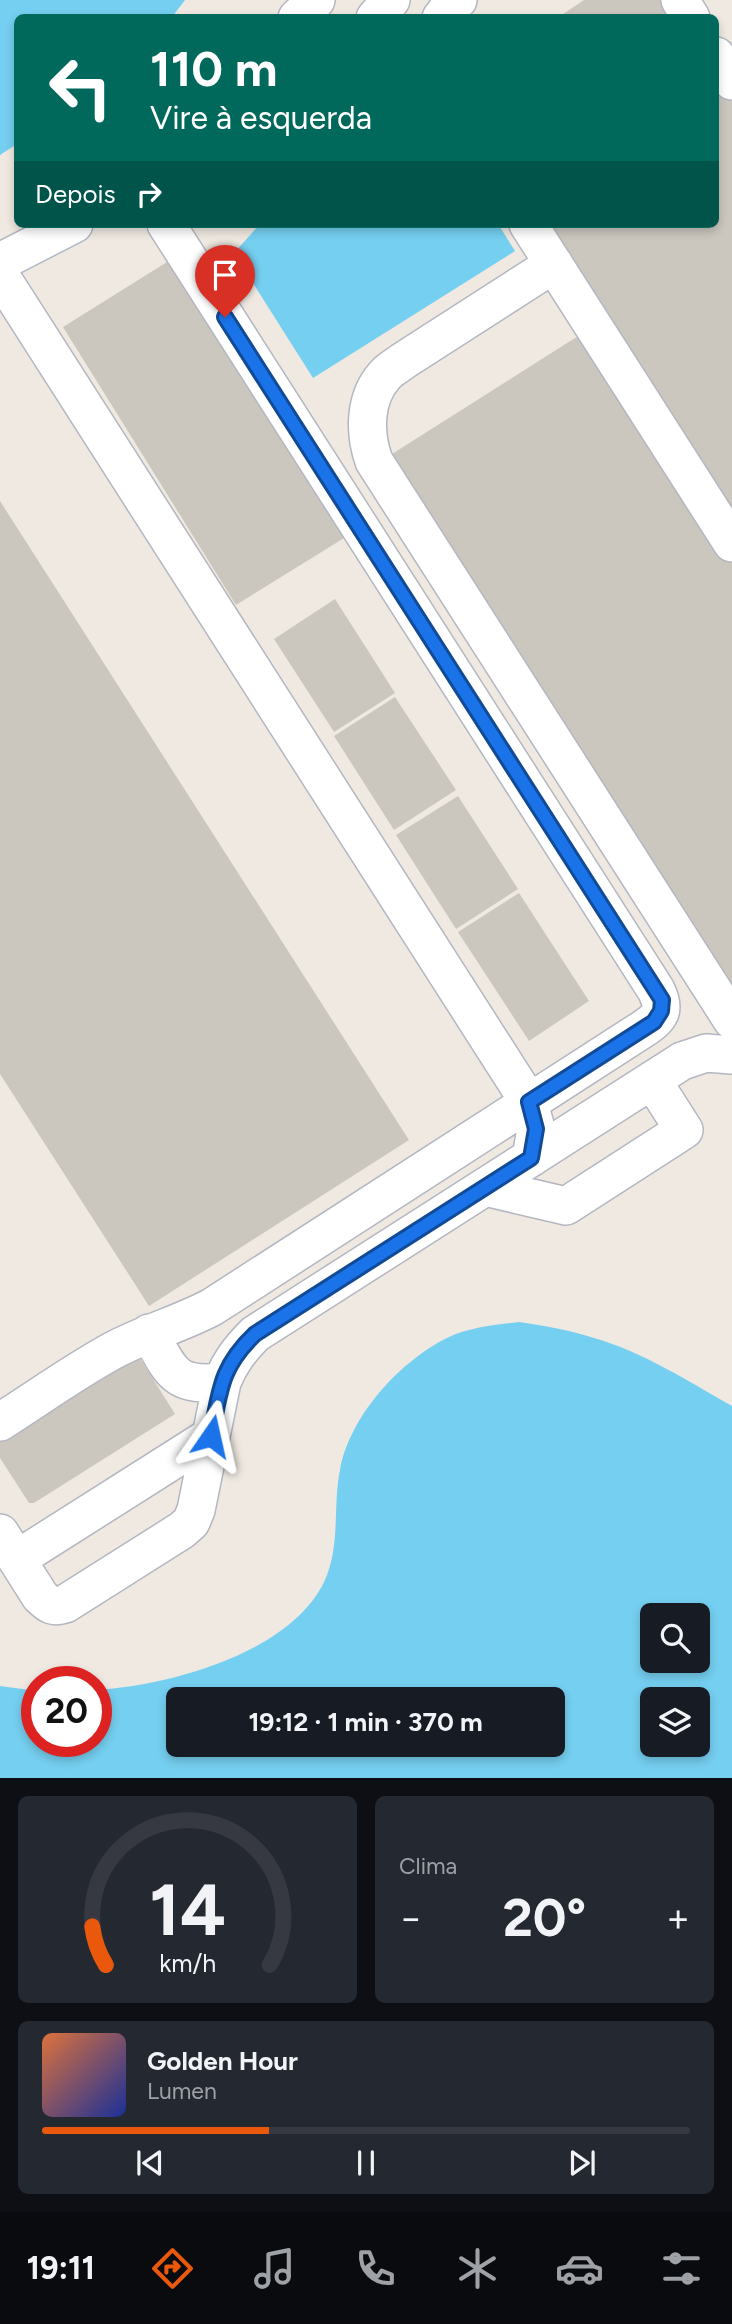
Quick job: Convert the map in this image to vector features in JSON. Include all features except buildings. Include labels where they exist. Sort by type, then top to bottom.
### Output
[{"type":"lane","points":[[301,14],[316,0]]},
{"type":"lane","points":[[379,14],[391,0]]},
{"type":"lane","points":[[444,14],[458,0]]},
{"type":"lane","points":[[719,61],[732,81]]},
{"type":"lane","points":[[0,262],[66,228]]},
{"type":"lane","points":[[0,1422],[112,1351],[149,1333],[188,1320],[212,1307],[654,1022],[661,1011],[662,1000],[169,228]]},
{"type":"lane","points":[[531,228],[732,543]]},
{"type":"lane","points":[[554,264],[403,360],[385,375],[369,408],[368,442],[374,461],[732,1020]]},
{"type":"lane","points":[[0,275],[529,1102],[536,1129],[531,1158]]},
{"type":"lane","points":[[211,1436],[8,1546],[40,1596],[49,1605],[57,1607],[65,1604],[191,1522],[196,1510],[222,1382],[229,1364],[255,1334],[682,1061],[706,1053],[732,1055]]},
{"type":"lane","points":[[485,1187],[566,1206],[684,1130],[652,1080]]},
{"type":"lane","points":[[149,1333],[175,1374],[188,1382],[222,1382]]},
{"type":"water","points":[[0,0],[185,0],[174,14],[14,14],[14,146],[0,155]]},
{"type":"water","points":[[256,228],[501,228],[515,251],[313,378],[234,253]]},
{"type":"water","points":[[519,1322],[585,1335],[630,1351],[732,1406],[732,1778],[0,1778],[0,1686],[21,1689],[21,1757],[112,1757],[112,1688],[159,1681],[228,1660],[261,1644],[289,1624],[312,1602],[327,1575],[334,1549],[340,1470],[354,1430],[366,1411],[395,1376],[429,1348],[465,1331]]},
{"type":"route","points":[[211,1436],[222,1382],[229,1364],[241,1347],[255,1334],[531,1158],[536,1129],[529,1102],[654,1022],[661,1011],[662,1000],[225,317]]}]
